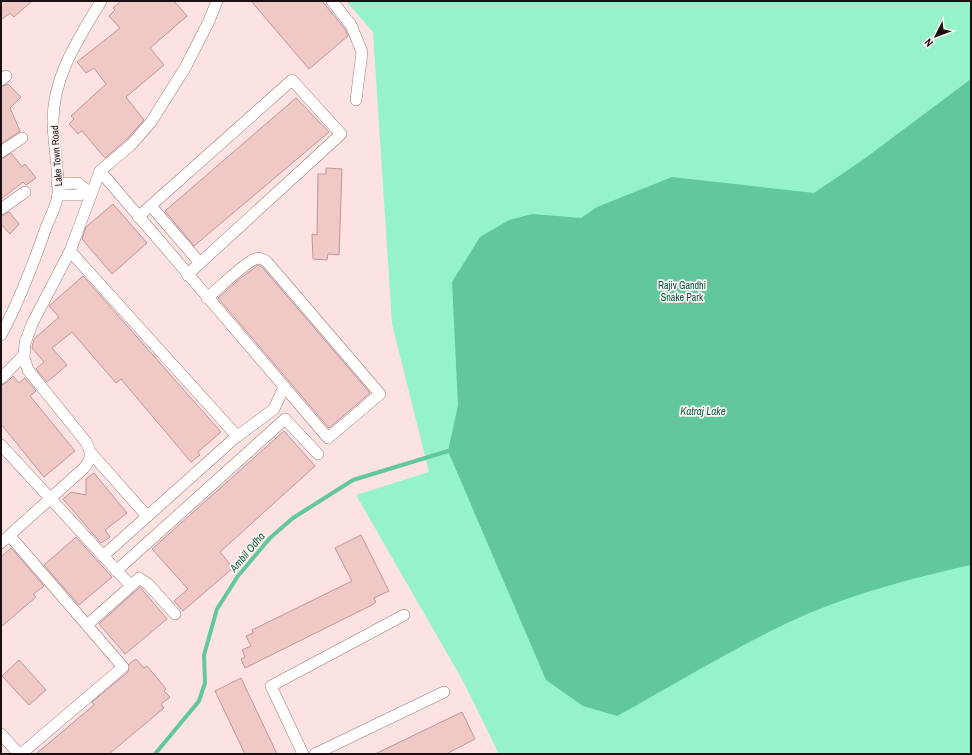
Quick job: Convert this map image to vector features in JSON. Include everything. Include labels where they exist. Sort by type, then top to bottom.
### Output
[{"type":"street","name":"Lake Town Road","points":[[1,335],[12,316],[26,282],[58,195],[53,123],[54,104],[59,78],[69,55],[101,1]]},
{"type":"street","points":[[147,516],[91,453],[86,442],[28,370],[24,355],[25,343],[32,324],[70,250],[88,189],[100,171],[130,145],[152,122],[185,68],[209,21],[217,1]]},
{"type":"street","points":[[332,1],[351,25],[362,52],[356,100]]},
{"type":"street","points":[[138,217],[292,80],[341,134],[187,275]]},
{"type":"street","points":[[1,152],[22,138]]},
{"type":"street","points":[[100,171],[187,275],[328,438],[380,394],[267,262],[261,258],[255,259],[248,264],[207,298]]},
{"type":"street","points":[[57,184],[78,183],[88,189]]},
{"type":"street","points":[[58,195],[80,195],[88,189]]},
{"type":"street","points":[[1,209],[25,192]]},
{"type":"street","points":[[151,206],[200,263]]},
{"type":"street","points":[[70,250],[237,436],[235,438]]},
{"type":"street","points":[[1,378],[24,355]]},
{"type":"street","points":[[103,556],[235,438],[274,409],[284,387]]},
{"type":"street","points":[[116,570],[285,418],[318,454]]},
{"type":"street","points":[[1,444],[131,586]]},
{"type":"street","points":[[1,544],[84,468],[90,460],[91,453]]},
{"type":"street","points":[[1,734],[20,754],[123,667],[10,536]]},
{"type":"street","points":[[87,625],[139,578],[148,584],[175,614]]},
{"type":"street","points":[[303,754],[271,686],[404,615]]},
{"type":"street","points":[[315,754],[444,692]]},
{"type":"green space","name":"Rajiv Gandhi Snake Park","points":[[346,1],[971,1],[971,754],[499,754],[463,681],[356,495],[429,472],[392,324],[373,32]]},
{"type":"water","name":"Katraj Lake","points":[[971,79],[971,565],[890,585],[851,597],[812,612],[737,648],[617,716],[583,706],[546,680],[448,451],[458,405],[452,282],[480,237],[509,220],[532,214],[581,218],[597,207],[672,177],[814,193],[864,159]]},
{"type":"building","points":[[1,1],[32,1],[14,17],[10,13],[1,20]]},
{"type":"building","points":[[121,1],[174,1],[187,16],[150,48],[164,65],[126,97],[144,120],[126,140],[105,158],[82,131],[78,134],[69,124],[74,119],[71,116],[106,84],[94,68],[86,73],[77,62],[120,28],[109,16],[115,10],[113,8]]},
{"type":"building","points":[[251,1],[322,1],[345,29],[348,36],[309,69]]},
{"type":"building","points":[[8,84],[21,97],[10,108],[20,131],[1,144],[1,87]]},
{"type":"building","points":[[296,98],[329,132],[194,246],[165,211]]},
{"type":"building","points":[[11,153],[22,167],[25,164],[36,178],[26,185],[23,182],[1,199],[1,159]]},
{"type":"building","points":[[326,168],[342,169],[339,255],[328,254],[327,260],[313,259],[312,234],[317,235],[318,174],[326,174]]},
{"type":"building","points":[[113,204],[147,243],[112,274],[82,239],[86,227]]},
{"type":"building","points":[[9,212],[19,224],[10,234],[1,224],[1,216]]},
{"type":"building","points":[[258,265],[262,267],[370,393],[329,428],[218,298]]},
{"type":"building","points":[[83,276],[221,432],[198,452],[200,455],[191,462],[121,379],[116,383],[72,332],[52,348],[67,365],[47,382],[36,369],[44,362],[32,348],[34,339],[59,317],[49,306]]},
{"type":"building","points":[[13,376],[19,383],[25,378],[36,391],[30,396],[75,451],[44,477],[1,424],[1,385],[6,383]]},
{"type":"building","points":[[284,431],[315,466],[220,552],[233,568],[183,611],[174,601],[188,589],[152,549]]},
{"type":"building","points":[[94,473],[127,513],[105,530],[110,537],[101,543],[63,499],[71,492],[86,495],[86,479]]},
{"type":"building","points":[[361,535],[389,591],[374,598],[376,602],[372,605],[245,668],[241,659],[245,657],[242,650],[251,646],[246,636],[253,633],[252,630],[352,581],[335,548]]},
{"type":"building","points":[[76,537],[112,577],[79,605],[44,565]]},
{"type":"building","points":[[11,548],[44,586],[33,594],[36,597],[1,627],[1,557]]},
{"type":"building","points":[[140,587],[167,619],[125,654],[99,624]]},
{"type":"building","points":[[136,659],[144,668],[147,666],[166,689],[164,691],[170,697],[161,704],[164,708],[109,754],[36,754],[94,705],[92,702],[128,672],[129,664]]},
{"type":"building","points":[[19,660],[46,690],[29,705],[2,676]]},
{"type":"building","points":[[241,678],[277,754],[245,754],[215,691]]},
{"type":"building","points":[[462,712],[475,739],[446,754],[375,754]]},
{"type":"waterway","name":"Ambil Odha","points":[[155,754],[199,701],[205,683],[204,655],[217,609],[238,576],[270,538],[293,518],[353,480],[448,451]]}]
